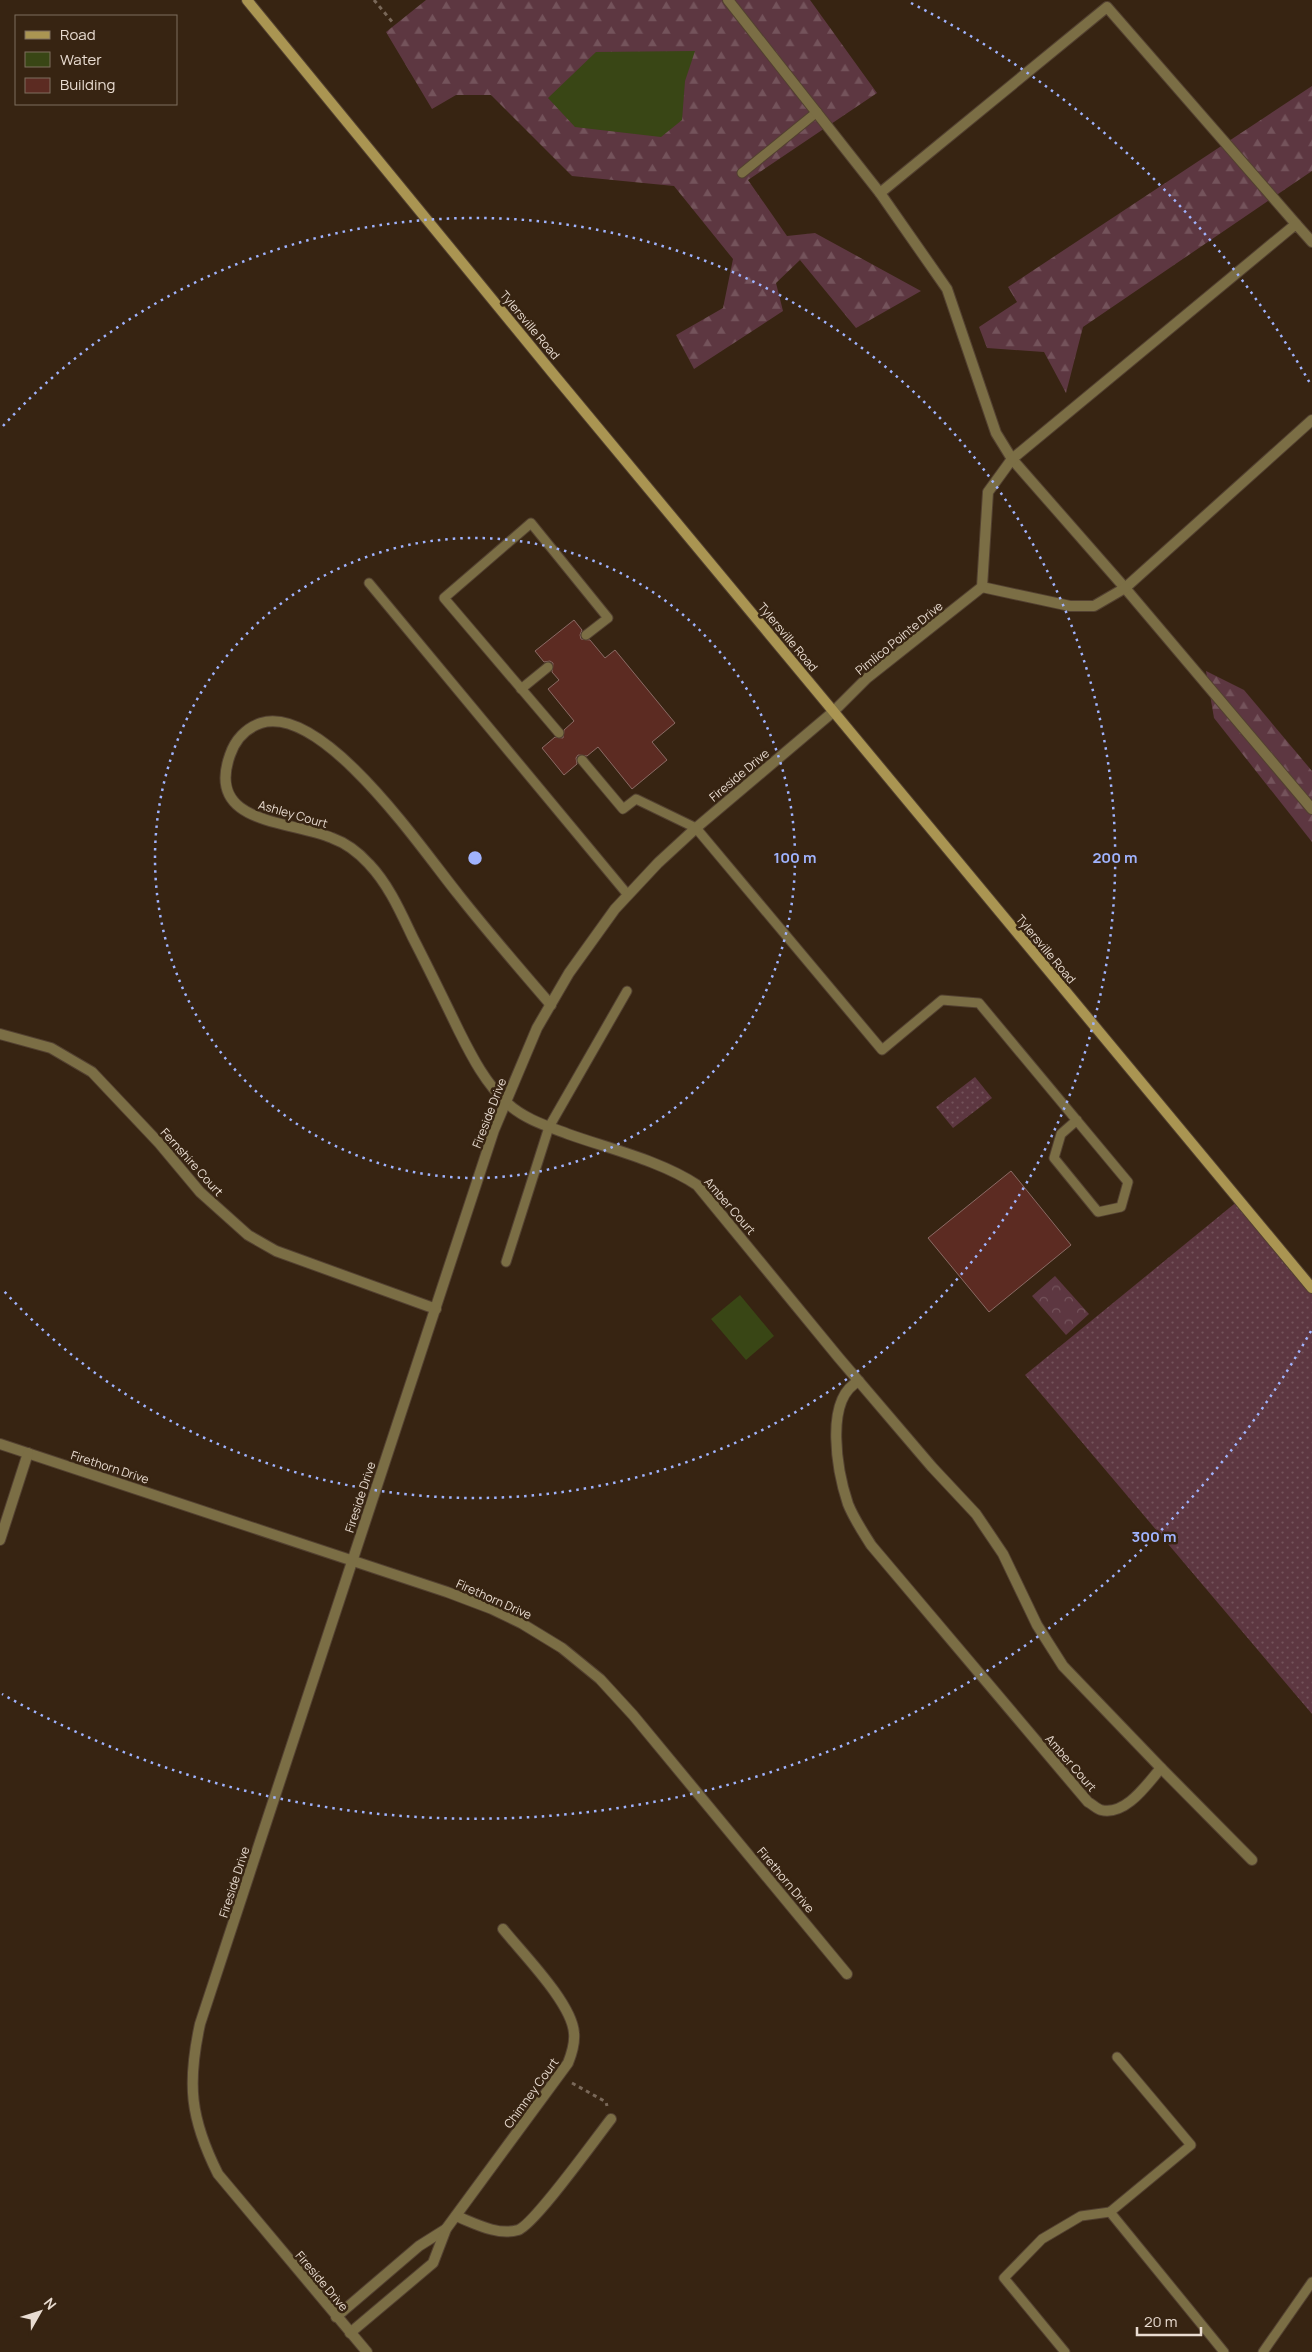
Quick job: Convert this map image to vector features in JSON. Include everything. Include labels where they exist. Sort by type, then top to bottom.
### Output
[{"type":"main road","name":"Tylersville Road","points":[[247,0],[833,712],[1312,1288]]},
{"type":"street","points":[[728,0],[880,193],[947,289],[996,433],[1012,460],[1125,588],[1311,805]]},
{"type":"street","points":[[880,193],[1104,4],[1312,242]]},
{"type":"street","points":[[1296,224],[1012,460],[988,492],[982,587],[1070,606],[1094,606],[1125,588],[1312,420]]},
{"type":"street","name":"Pimlico Pointe Drive","points":[[833,712],[867,678],[982,587]]},
{"type":"street","name":"Fireside Drive","points":[[367,2352],[218,2174],[204,2146],[197,2124],[191,2086],[194,2054],[200,2024],[505,1102],[537,1028],[569,973],[628,895],[658,863],[696,828],[833,712]]},
{"type":"street","name":"Ashley Court","points":[[505,1102],[472,1056],[396,903],[369,864],[344,844],[330,837],[252,816],[238,808],[229,796],[225,781],[226,765],[232,749],[240,736],[260,723],[268,721],[284,723],[313,735],[339,753],[372,788],[551,1005]]},
{"type":"street","name":"Fernshire Court","points":[[0,1034],[51,1048],[92,1072],[159,1142],[200,1192],[248,1235],[276,1251],[436,1309]]},
{"type":"street","name":"Amber Court","points":[[505,1102],[521,1114],[549,1127],[669,1170],[697,1185],[859,1382],[932,1467],[976,1514],[1003,1554],[1038,1626],[1063,1666],[1160,1768],[1130,1801],[1117,1810],[1101,1810],[1088,1802],[871,1545],[854,1518],[848,1503],[835,1441],[840,1405],[851,1385],[859,1382]]},
{"type":"street","name":"Firethorn Drive","points":[[0,1444],[447,1592],[492,1609],[521,1623],[562,1648],[600,1679],[633,1715],[847,1974]]},
{"type":"street","points":[[0,1540],[28,1454]]},
{"type":"street","points":[[1160,1768],[1252,1860]]},
{"type":"street","name":"Chimney Court","points":[[350,2333],[433,2263],[446,2229],[560,2076],[574,2048],[574,2032],[570,2017],[563,2003],[503,1929]]},
{"type":"street","points":[[456,2216],[495,2231],[519,2230],[535,2216],[611,2119]]},
{"type":"street","name":"Chimney Court","points":[[336,2317],[419,2246],[446,2229]]},
{"type":"lane","points":[[742,173],[817,112]]},
{"type":"lane","points":[[559,733],[444,598],[530,523],[608,618],[586,635]]},
{"type":"lane","points":[[368,582],[628,895]]},
{"type":"lane","points":[[521,689],[548,667]]},
{"type":"lane","points":[[582,760],[622,809],[636,799],[696,828],[882,1050],[942,1000],[979,1003],[1128,1182],[1122,1207],[1098,1212],[1054,1158],[1061,1134],[1076,1120]]},
{"type":"lane","points":[[506,1262],[549,1127],[627,992]]},
{"type":"lane","points":[[1065,2352],[1004,2278],[1042,2239],[1081,2216],[1110,2212],[1190,2145],[1117,2057]]},
{"type":"lane","points":[[1110,2212],[1224,2352]]},
{"type":"lane","points":[[1263,2352],[1312,2282]]},
{"type":"path","points":[[374,0],[394,24]]},
{"type":"path","points":[[560,2076],[606,2102],[611,2119]]},
{"type":"green space","points":[[426,0],[810,0],[877,93],[748,180],[787,236],[815,233],[921,291],[856,328],[800,260],[776,283],[783,311],[694,369],[676,335],[723,308],[733,259],[674,186],[572,176],[491,95],[456,95],[432,109],[386,32]]},
{"type":"green space","points":[[1312,86],[1312,171],[1083,327],[1066,393],[1044,352],[987,348],[979,327],[1017,302],[1008,287]]},
{"type":"green space","points":[[1206,671],[1244,690],[1312,771],[1312,842],[1214,718]]},
{"type":"green space","points":[[975,1077],[992,1098],[953,1128],[936,1107]]},
{"type":"green space","points":[[1239,1200],[1312,1288],[1312,1714],[1025,1375]]},
{"type":"green space","points":[[1055,1276],[1089,1314],[1066,1335],[1032,1296]]},
{"type":"water","points":[[695,51],[685,81],[682,120],[661,137],[575,127],[548,98],[596,52]]},
{"type":"water","points":[[740,1295],[774,1336],[746,1360],[711,1319]]},
{"type":"building","points":[[574,620],[582,630],[581,639],[590,640],[605,658],[615,650],[675,723],[652,742],[667,760],[632,789],[598,747],[587,756],[578,755],[576,758],[577,764],[564,775],[542,748],[555,737],[563,738],[564,730],[574,721],[548,689],[559,680],[552,672],[553,663],[550,661],[544,662],[535,651]]},
{"type":"building","points":[[1011,1171],[1071,1245],[989,1312],[928,1238]]}]
